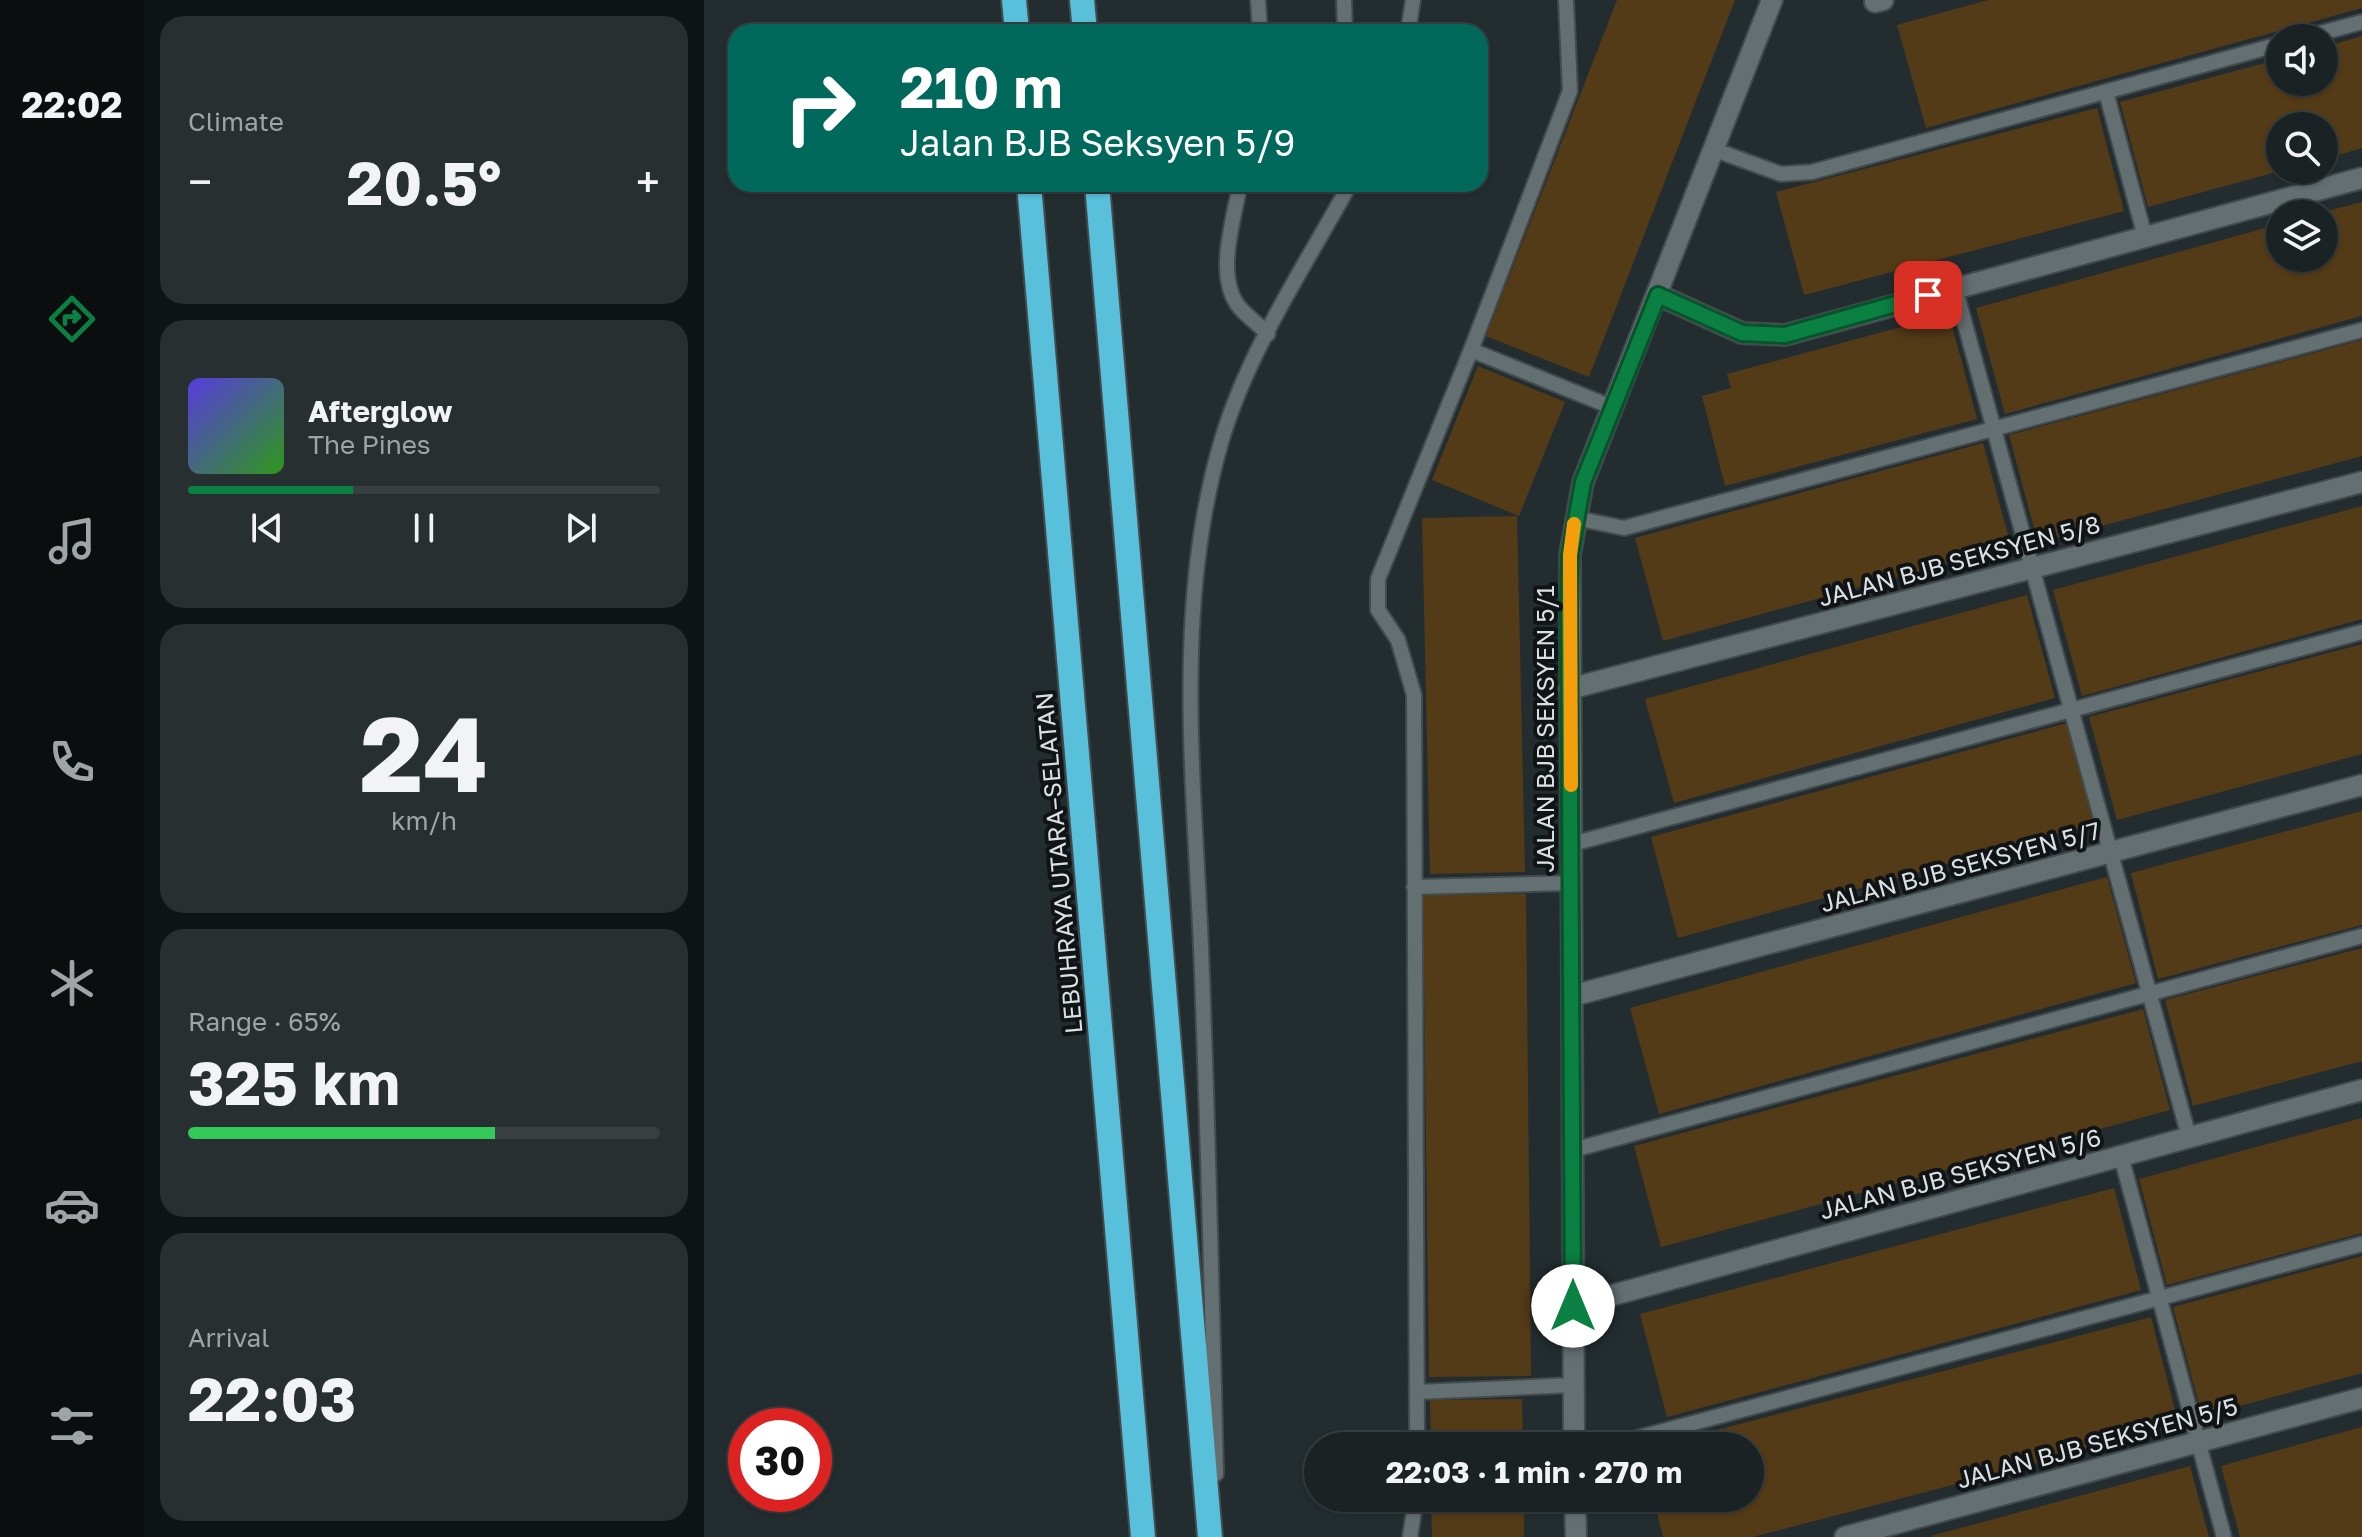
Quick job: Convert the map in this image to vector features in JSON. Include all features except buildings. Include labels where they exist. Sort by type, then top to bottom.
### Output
[{"type":"highway","points":[[1014,0],[1016,24]]},
{"type":"highway","points":[[1082,0],[1084,24]]},
{"type":"highway","name":"LEBUHRAYA UTARA–SELATAN","points":[[1030,192],[1143,1537]]},
{"type":"highway","points":[[1098,192],[1210,1537]]},
{"type":"street","name":"JALAN BJB SEKSYEN 5/1","points":[[1574,1432],[1569,689],[1570,555],[1575,518],[1583,482],[1772,0]]},
{"type":"street","points":[[1658,295],[1742,333],[1785,335],[2362,178]]},
{"type":"street","name":"JALAN BJB SEKSYEN 5/8","points":[[1569,689],[2362,482]]},
{"type":"street","name":"JALAN BJB SEKSYEN 5/7","points":[[1572,996],[2362,785]]},
{"type":"street","name":"JALAN BJB SEKSYEN 5/6","points":[[1573,1306],[2362,1090]]},
{"type":"street","name":"JALAN BJB SEKSYEN 5/5","points":[[1845,1537],[2362,1398]]},
{"type":"street","points":[[1575,1512],[1576,1537]]},
{"type":"lane","points":[[1258,0],[1260,24]]},
{"type":"lane","points":[[1344,0],[1345,24]]},
{"type":"lane","points":[[1409,24],[1413,0]]},
{"type":"lane","points":[[1417,1432],[1414,695],[1398,640],[1378,610],[1378,579],[1471,350],[1570,91],[1566,0]]},
{"type":"lane","points":[[2338,29],[2362,22]]},
{"type":"lane","points":[[1715,150],[1781,174],[1812,172],[2266,48]]},
{"type":"lane","points":[[2106,92],[2145,237]]},
{"type":"lane","points":[[1239,192],[1228,258],[1229,284],[1239,306],[1268,334]]},
{"type":"lane","points":[[1217,1537],[1210,1172],[1190,675],[1197,555],[1222,440],[1247,372],[1346,192]]},
{"type":"lane","points":[[1955,288],[2189,1137]]},
{"type":"lane","points":[[1575,518],[1624,528],[2362,330]]},
{"type":"lane","points":[[1471,350],[1614,408]]},
{"type":"lane","points":[[1572,844],[2362,632]]},
{"type":"lane","points":[[1414,887],[1571,883]]},
{"type":"lane","points":[[1573,1150],[2362,936]]},
{"type":"lane","points":[[2121,1156],[2224,1537]]},
{"type":"lane","points":[[1659,1432],[2362,1244]]},
{"type":"lane","points":[[1417,1392],[1574,1385]]},
{"type":"lane","points":[[1410,1537],[1414,1512]]},
{"type":"slow traffic","points":[[1571,785],[1569,610],[1574,524]]},
{"type":"route","points":[[1573,1306],[1569,610],[1570,555],[1583,482],[1658,295],[1742,333],[1785,335],[1928,295]]}]
